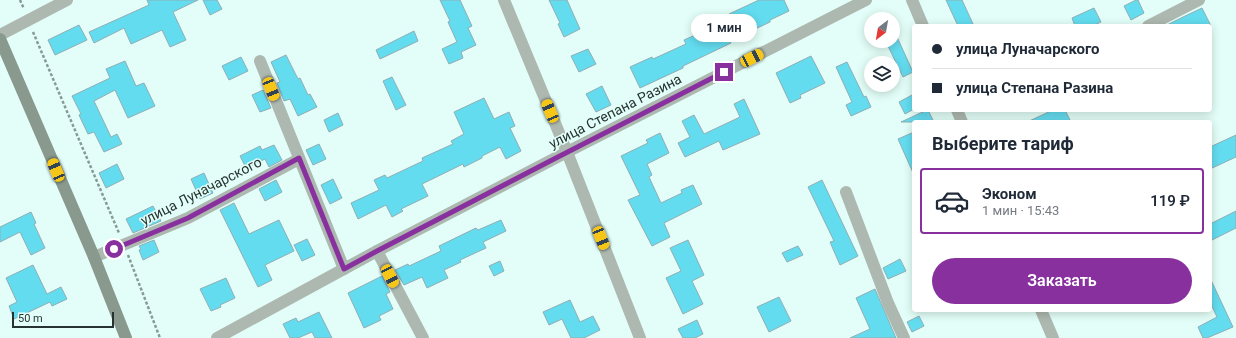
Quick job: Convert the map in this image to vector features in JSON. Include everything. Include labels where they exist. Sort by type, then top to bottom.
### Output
[{"type":"main road","points":[[0,39],[94,257],[126,338]]},
{"type":"street","points":[[0,35],[28,19],[67,0]]},
{"type":"street","points":[[504,0],[567,152],[640,338]]},
{"type":"street","name":"улица Степана Разина","points":[[217,338],[377,251],[567,152],[866,0]]},
{"type":"street","points":[[912,0],[922,24]]},
{"type":"street","points":[[1152,24],[1199,0]]},
{"type":"street","points":[[260,62],[344,269]]},
{"type":"street","name":"улица Луначарского","points":[[94,257],[188,218],[299,158]]},
{"type":"street","points":[[846,192],[888,303],[904,338]]},
{"type":"street","points":[[377,251],[423,338]]},
{"type":"street","points":[[1042,312],[1053,338]]},
{"type":"path","points":[[20,0],[124,245],[160,338]]},
{"type":"building","points":[[147,0],[198,0],[173,12],[186,40],[170,47],[162,30],[131,44],[124,28],[94,43],[89,32],[149,5]]},
{"type":"building","points":[[203,0],[217,0],[222,9],[210,15]]},
{"type":"building","points":[[440,0],[460,0],[472,26],[468,28],[476,45],[461,52],[463,58],[449,64],[442,49],[457,42],[448,22],[450,21]]},
{"type":"building","points":[[549,0],[567,0],[580,29],[564,37],[558,24],[560,23]]},
{"type":"building","points":[[759,0],[784,0],[789,11],[730,41],[731,43],[683,66],[683,68],[640,88],[630,67],[652,57],[653,59],[686,44],[684,40],[731,19],[729,14]]},
{"type":"building","points":[[946,0],[962,0],[973,24],[957,24]]},
{"type":"building","points":[[1138,0],[1144,13],[1131,20],[1124,6]]},
{"type":"building","points":[[1094,8],[1101,22],[1096,24],[1074,24],[1072,18]]},
{"type":"building","points":[[1202,8],[1210,24],[1169,24]]},
{"type":"building","points":[[79,25],[87,40],[55,55],[48,40]]},
{"type":"building","points":[[414,31],[418,41],[380,59],[376,50]]},
{"type":"building","points":[[900,44],[912,72],[903,77],[900,71],[900,56],[893,56],[889,48],[900,48]]},
{"type":"building","points":[[588,49],[596,64],[579,72],[571,56]]},
{"type":"building","points":[[286,55],[298,79],[300,78],[308,95],[310,94],[317,107],[298,116],[290,99],[284,101],[277,83],[280,82],[271,62]]},
{"type":"building","points":[[811,56],[825,83],[800,95],[801,98],[790,103],[776,73]]},
{"type":"building","points":[[241,57],[248,71],[229,80],[222,66]]},
{"type":"building","points":[[125,61],[136,86],[144,83],[155,106],[128,118],[115,90],[94,101],[111,137],[117,134],[122,144],[104,152],[94,132],[88,134],[79,115],[81,114],[72,96],[110,78],[106,69]]},
{"type":"building","points":[[847,62],[864,97],[866,96],[871,107],[851,116],[846,105],[852,102],[836,67]]},
{"type":"building","points":[[392,77],[406,105],[396,110],[383,81]]},
{"type":"building","points":[[602,86],[611,105],[596,112],[586,94]]},
{"type":"building","points":[[263,90],[271,108],[260,112],[252,95]]},
{"type":"building","points":[[912,95],[912,110],[905,114],[899,102]]},
{"type":"building","points":[[484,98],[494,119],[509,112],[515,126],[510,128],[521,151],[506,159],[500,147],[464,167],[463,164],[422,184],[428,196],[401,209],[403,211],[392,217],[386,205],[358,219],[351,203],[379,190],[374,180],[385,175],[387,178],[423,161],[422,158],[453,144],[451,141],[464,134],[454,112]]},
{"type":"building","points":[[744,99],[760,134],[723,150],[719,141],[685,157],[678,143],[690,137],[682,121],[694,115],[704,134],[740,117],[734,104]]},
{"type":"building","points":[[923,112],[929,112],[933,120],[912,120],[912,122],[901,122]]},
{"type":"building","points":[[1049,112],[1066,112],[1070,120],[1031,120]]},
{"type":"building","points":[[338,113],[343,125],[329,132],[324,120]]},
{"type":"building","points":[[660,133],[669,153],[647,164],[652,175],[649,177],[661,203],[682,193],[681,190],[693,185],[702,204],[664,223],[670,237],[652,246],[628,200],[640,195],[621,156],[648,143],[646,140]]},
{"type":"building","points":[[912,133],[912,170],[898,139]]},
{"type":"building","points":[[1236,135],[1236,157],[1212,168],[1212,146]]},
{"type":"building","points":[[319,144],[326,159],[313,165],[306,150]]},
{"type":"building","points":[[274,145],[282,160],[269,167],[265,159],[246,168],[240,156],[260,146],[262,150]]},
{"type":"building","points":[[117,164],[124,179],[106,188],[99,173]]},
{"type":"building","points":[[204,173],[213,193],[200,199],[191,179]]},
{"type":"building","points":[[333,179],[342,198],[330,204],[321,185]]},
{"type":"building","points":[[276,180],[282,192],[265,201],[259,189]]},
{"type":"building","points":[[822,180],[858,256],[840,265],[830,242],[834,241],[808,187]]},
{"type":"building","points":[[234,203],[249,234],[279,220],[294,251],[265,265],[272,280],[258,287],[220,210]]},
{"type":"building","points":[[153,206],[161,221],[133,233],[126,219]]},
{"type":"building","points":[[1236,211],[1236,228],[1212,240],[1212,223]]},
{"type":"building","points":[[31,212],[36,223],[34,224],[45,248],[31,255],[20,232],[0,242],[0,227]]},
{"type":"building","points":[[501,220],[506,231],[483,242],[486,248],[460,260],[461,262],[444,270],[448,278],[427,288],[422,277],[404,285],[395,270],[408,264],[409,266],[441,251],[439,246],[476,228],[478,230]]},
{"type":"building","points":[[307,239],[315,255],[302,261],[294,245]]},
{"type":"building","points":[[154,240],[159,252],[143,260],[139,246]]},
{"type":"building","points":[[688,240],[704,275],[692,281],[703,304],[683,314],[666,278],[681,271],[670,248]]},
{"type":"building","points":[[798,246],[803,255],[787,262],[782,253]]},
{"type":"building","points":[[900,259],[906,271],[888,279],[883,268]]},
{"type":"building","points":[[500,261],[504,271],[494,276],[489,266]]},
{"type":"building","points":[[33,265],[47,294],[61,287],[67,299],[52,306],[50,302],[14,319],[9,306],[17,302],[6,278]]},
{"type":"building","points":[[382,276],[390,292],[386,294],[393,309],[379,316],[381,320],[364,328],[348,293]]},
{"type":"building","points":[[226,278],[235,298],[220,305],[221,307],[211,311],[200,289]]},
{"type":"building","points":[[1212,282],[1233,327],[1207,338],[1203,338],[1198,327],[1217,317],[1212,306]]},
{"type":"building","points":[[875,289],[896,338],[850,338],[870,329],[856,298]]},
{"type":"building","points":[[779,297],[791,321],[769,332],[757,307]]},
{"type":"building","points":[[570,300],[580,322],[593,316],[600,330],[584,338],[571,338],[562,319],[549,325],[543,312]]},
{"type":"building","points":[[319,312],[332,338],[315,338],[312,332],[298,338],[290,338],[283,324],[296,318],[298,322]]},
{"type":"building","points":[[919,316],[924,326],[912,332],[907,322]]},
{"type":"building","points":[[697,320],[703,334],[695,338],[683,338],[678,329]]},
{"type":"route","points":[[114,249],[188,218],[299,158],[344,269],[724,72]]}]
